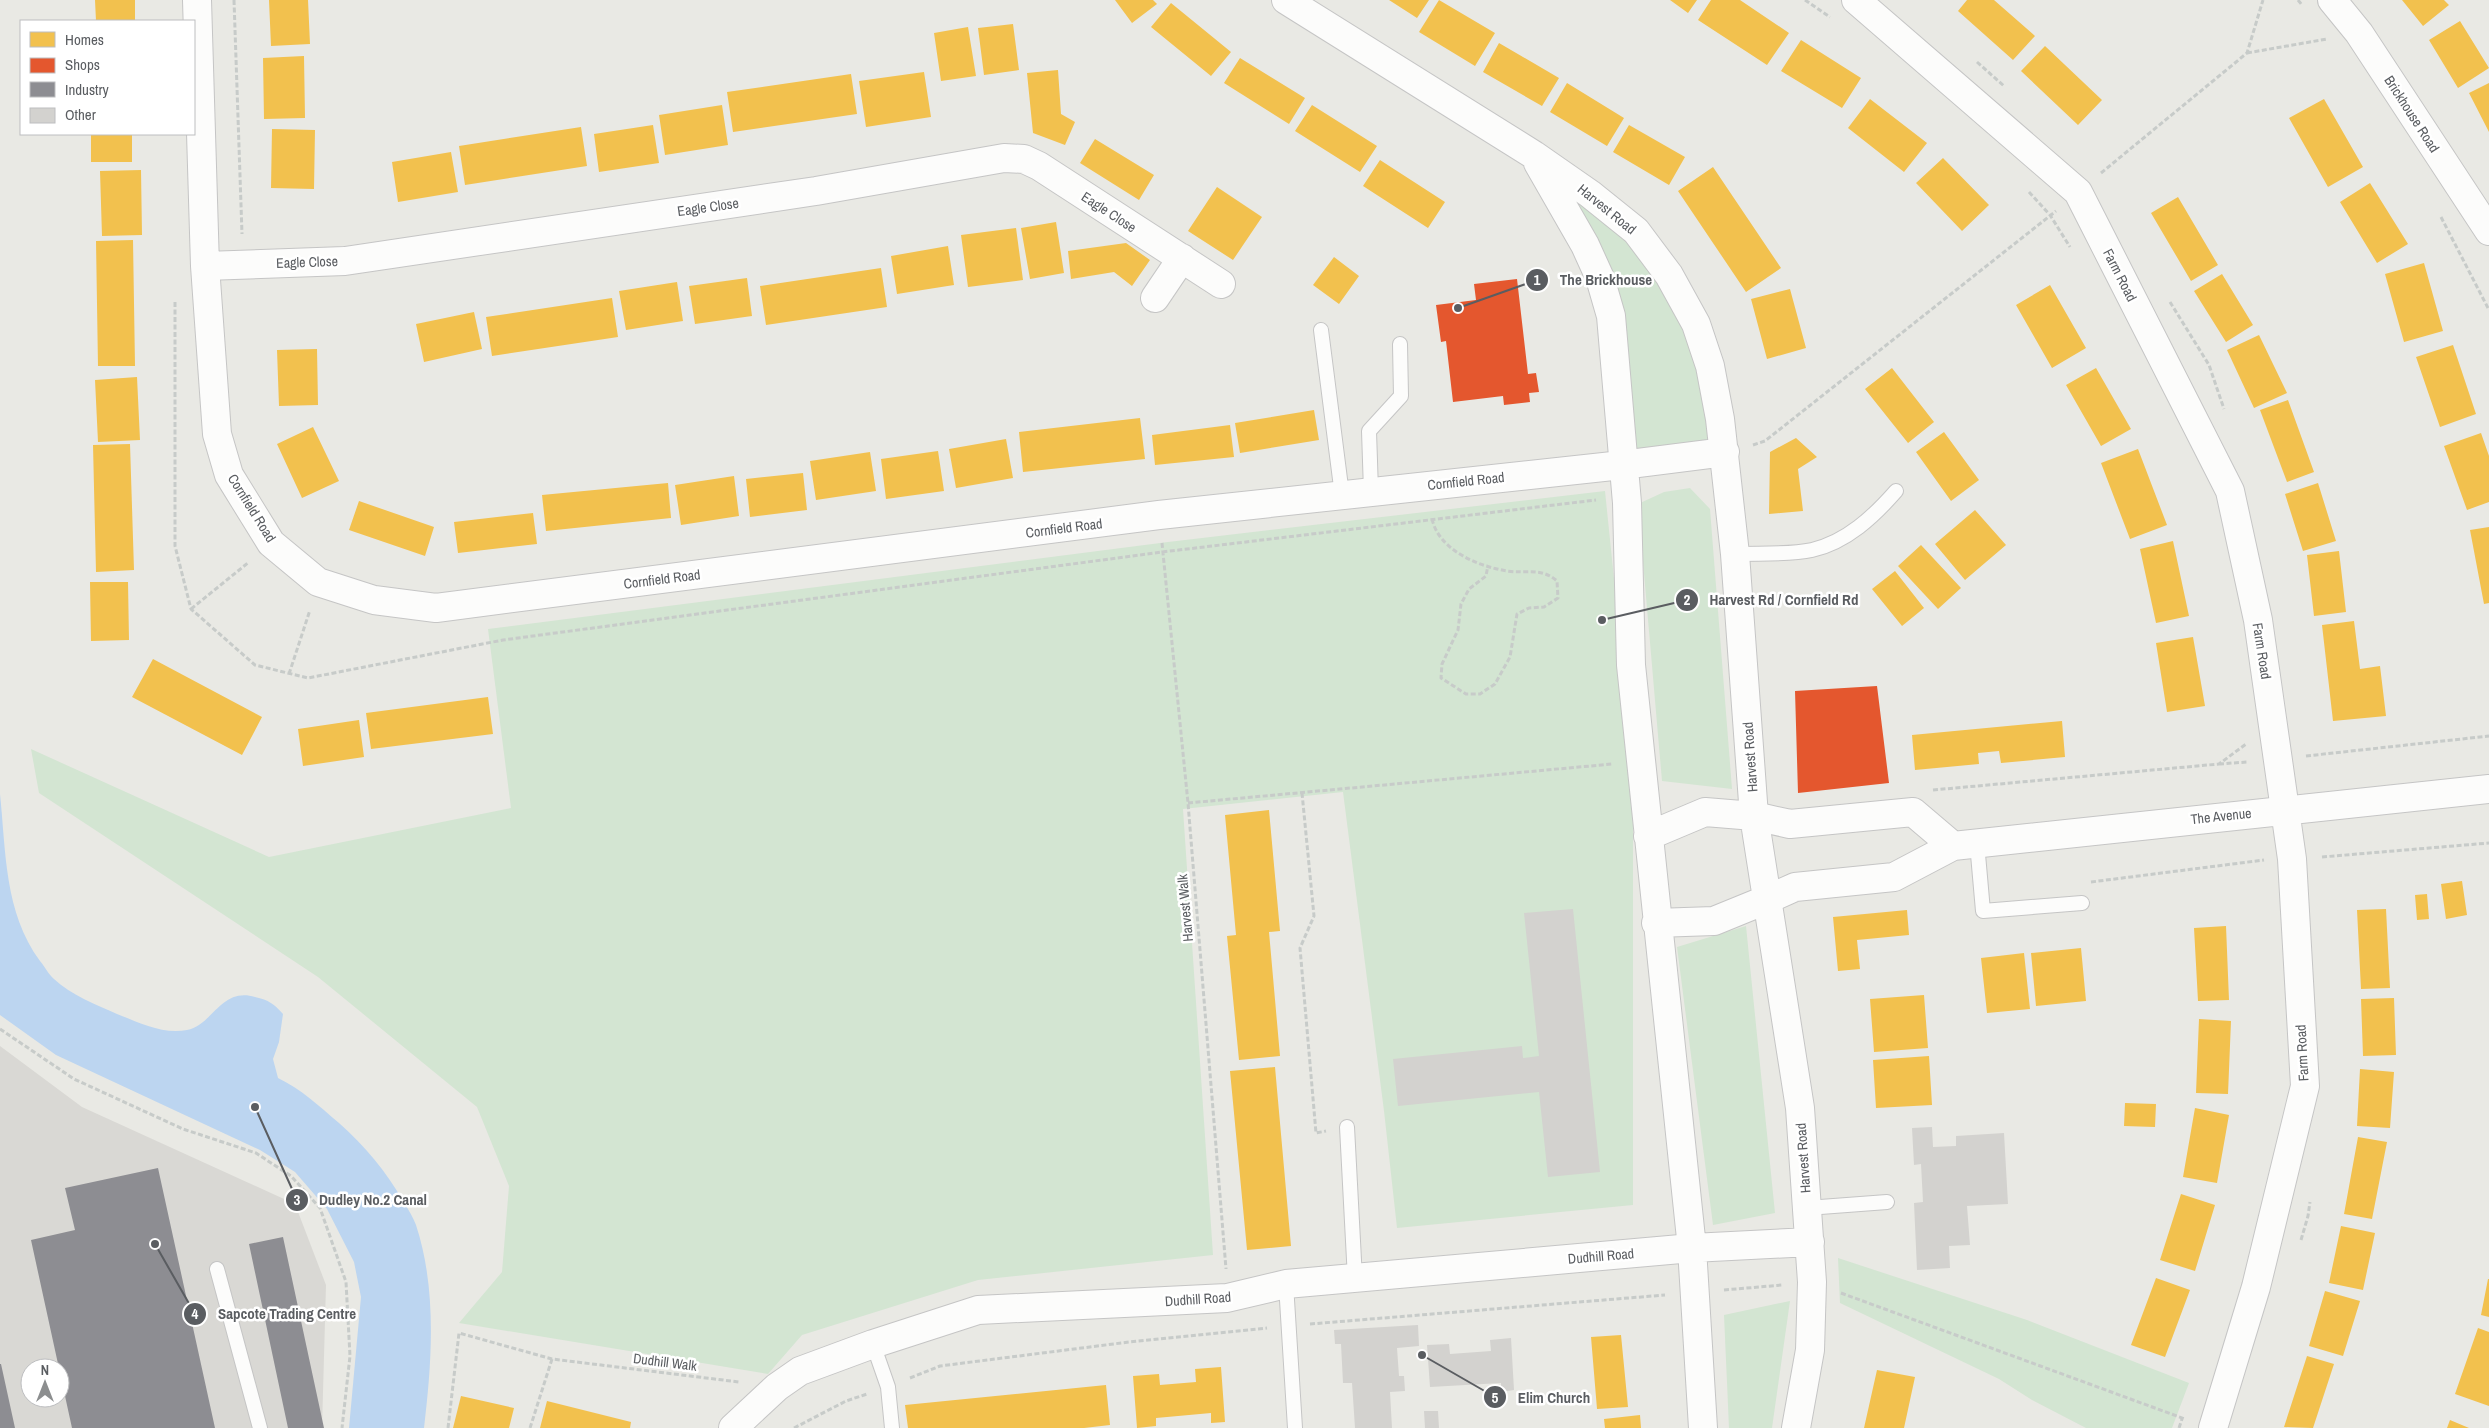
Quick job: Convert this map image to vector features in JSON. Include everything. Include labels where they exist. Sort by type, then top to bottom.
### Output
[{"type":"street","name":"Cornfield Road","points":[[198,0],[205,266],[218,434],[229,475],[271,544],[318,582],[374,600],[436,608],[1159,515],[1622,465],[1725,452]]},
{"type":"street","name":"Harvest Road","points":[[1286,0],[1534,155],[1590,194],[1636,231],[1669,275],[1696,324],[1710,366],[1725,452],[1735,554],[1754,816],[1800,1108],[1812,1282],[1810,1350],[1796,1428]]},
{"type":"street","name":"Farm Road","points":[[1856,0],[2078,192],[2230,491],[2258,620],[2292,859],[2305,1086],[2256,1287],[2202,1425]]},
{"type":"street","name":"Brickhouse Road","points":[[2332,0],[2359,33],[2489,231]]},
{"type":"street","name":"Harvest Road","points":[[1534,155],[1585,245],[1600,278],[1611,316],[1622,465],[1627,503],[1631,665],[1656,923],[1692,1248],[1703,1428]]},
{"type":"street","name":"Eagle Close","points":[[205,266],[346,261],[816,191],[1004,158],[1024,160],[1038,166],[1221,284]]},
{"type":"street","points":[[1156,298],[1182,258]]},
{"type":"street","name":"The Avenue","points":[[1656,923],[1714,921],[1796,887],[1894,878],[1965,844],[2489,789]]},
{"type":"street","points":[[1648,836],[1705,812],[1754,816],[1790,824],[1913,812],[1965,844]]},
{"type":"street","name":"Dudhill Road","points":[[733,1428],[776,1387],[800,1371],[873,1344],[978,1310],[1227,1298],[1286,1284],[1692,1248],[1810,1242]]},
{"type":"lane","points":[[1321,330],[1342,494]]},
{"type":"lane","points":[[1371,491],[1369,431],[1401,396],[1400,344]]},
{"type":"lane","points":[[1735,554],[1813,550],[1845,537],[1874,515],[1896,491]]},
{"type":"lane","points":[[1965,844],[1983,911],[2082,904]]},
{"type":"lane","points":[[1347,1127],[1355,1279]]},
{"type":"lane","points":[[1807,1208],[1887,1202]]},
{"type":"lane","points":[[216,1269],[260,1428]]},
{"type":"lane","points":[[1286,1284],[1294,1428]]},
{"type":"lane","points":[[873,1344],[888,1387],[892,1428]]},
{"type":"path","points":[[234,0],[243,265]]},
{"type":"path","points":[[234,8],[238,0]]},
{"type":"path","points":[[1805,0],[1836,21]]},
{"type":"path","points":[[2246,53],[2263,0]]},
{"type":"path","points":[[1725,452],[1765,442],[2050,215],[2246,53],[2359,33]]},
{"type":"path","points":[[2024,186],[2050,215],[2071,248]]},
{"type":"path","points":[[175,295],[175,546],[192,609],[255,665],[308,678],[503,640],[1162,552],[1598,500],[1627,503]]},
{"type":"path","name":"Harvest Walk","points":[[1159,515],[1188,802],[1227,1298]]},
{"type":"path","points":[[1432,519],[1434,528],[1442,540],[1461,555],[1506,570],[1547,573],[1557,581],[1558,598],[1544,607],[1529,608],[1517,614],[1510,657],[1495,684],[1480,694],[1466,694],[1441,678],[1442,664],[1458,630],[1461,604],[1469,589],[1486,576],[1488,565]]},
{"type":"path","points":[[192,609],[271,544]]},
{"type":"path","points":[[289,674],[318,582]]},
{"type":"path","points":[[1913,812],[1934,788],[2219,764],[2248,743],[2246,734]]},
{"type":"path","points":[[2302,757],[2489,736]]},
{"type":"path","points":[[1188,802],[1618,764]]},
{"type":"path","points":[[1302,793],[1314,916],[1300,948],[1316,1133],[1347,1127]]},
{"type":"path","points":[[2292,859],[2489,843]]},
{"type":"path","points":[[2085,882],[2266,860],[2267,870]]},
{"type":"path","points":[[0,1029],[74,1079],[182,1129],[256,1153],[291,1176],[320,1208],[346,1282],[350,1356],[342,1428]]},
{"type":"path","points":[[1812,1282],[2202,1425]]},
{"type":"path","name":"Dudhill Walk","points":[[448,1428],[459,1333],[552,1359],[776,1387]]},
{"type":"path","points":[[530,1428],[552,1359]]},
{"type":"path","points":[[2179,1428],[2186,1409]]},
{"type":"shaded area","points":[[0,1046],[82,1107],[295,1204],[326,1285],[322,1428],[0,1428]]},
{"type":"green space","points":[[1569,192],[1629,233],[1692,328],[1714,445],[1632,452]]},
{"type":"green space","points":[[1690,488],[1710,509],[1732,789],[1662,781],[1638,504],[1664,492]]},
{"type":"green space","points":[[1605,491],[1633,764],[1633,1205],[1397,1228],[1343,792],[1183,809],[1213,1255],[978,1280],[802,1335],[768,1374],[459,1323],[502,1272],[509,1186],[477,1107],[318,977],[39,793],[31,749],[269,857],[511,808],[488,629],[1168,542]]},
{"type":"green space","points":[[1746,926],[1775,1213],[1713,1225],[1677,947]]},
{"type":"green space","points":[[1838,1258],[2027,1320],[2189,1383],[2172,1428],[2086,1428],[2032,1400],[1999,1379],[1840,1303]]},
{"type":"green space","points":[[1790,1301],[1772,1428],[1729,1428],[1724,1315]]},
{"type":"water","points":[[0,794],[9,880],[19,922],[28,942],[40,961],[50,975],[61,985],[84,999],[117,1014],[151,1027],[169,1031],[187,1030],[196,1027],[225,1002],[243,995],[268,1001],[283,1014],[279,1042],[273,1059],[278,1078],[310,1098],[358,1141],[389,1179],[409,1210],[416,1225],[423,1249],[427,1274],[431,1325],[431,1351],[424,1428],[349,1428],[361,1297],[354,1262],[327,1209],[295,1172],[260,1150],[56,1055],[0,1015]]},
{"type":"building: Homes","points":[[95,0],[135,0],[135,20],[96,20]]},
{"type":"building: Homes","points":[[269,0],[308,0],[310,44],[271,46]]},
{"type":"building: Homes","points":[[1115,0],[1153,0],[1157,4],[1132,23]]},
{"type":"building: Homes","points":[[1389,0],[1429,0],[1417,18]]},
{"type":"building: Homes","points":[[1439,0],[1495,33],[1475,66],[1419,32]]},
{"type":"building: Homes","points":[[1670,0],[1697,0],[1688,13]]},
{"type":"building: Homes","points":[[1711,0],[1740,0],[1789,33],[1767,65],[1698,20]]},
{"type":"building: Homes","points":[[1967,0],[1994,0],[2035,36],[2013,60],[1958,11]]},
{"type":"building: Homes","points":[[2402,0],[2444,0],[2449,5],[2423,26]]},
{"type":"building: Homes","points":[[1171,3],[1231,52],[1211,76],[1151,27]]},
{"type":"building: Homes","points":[[2460,21],[2489,68],[2458,88],[2429,40]]},
{"type":"building: Homes","points":[[1013,24],[1019,70],[984,75],[978,28]]},
{"type":"building: Homes","points":[[968,27],[976,76],[941,81],[934,33]]},
{"type":"building: Homes","points":[[1801,40],[1861,78],[1842,108],[1781,71]]},
{"type":"building: Homes","points":[[1499,43],[1559,78],[1542,106],[1483,72]]},
{"type":"building: Homes","points":[[2045,46],[2102,100],[2078,125],[2021,71]]},
{"type":"building: Homes","points":[[304,56],[305,118],[264,119],[263,58]]},
{"type":"building: Homes","points":[[1240,58],[1305,98],[1289,124],[1224,83]]},
{"type":"building: Homes","points":[[1058,70],[1061,114],[1075,122],[1065,145],[1033,133],[1027,73]]},
{"type":"building: Homes","points":[[924,72],[931,117],[866,127],[859,81]]},
{"type":"building: Homes","points":[[851,74],[857,114],[733,132],[727,92]]},
{"type":"building: Homes","points":[[1567,83],[1624,118],[1607,146],[1550,112]]},
{"type":"building: Homes","points":[[2489,83],[2489,132],[2469,93]]},
{"type":"building: Homes","points":[[1870,99],[1927,143],[1904,172],[1848,128]]},
{"type":"building: Homes","points":[[2324,99],[2363,167],[2328,187],[2289,118]]},
{"type":"building: Homes","points":[[722,105],[728,145],[665,155],[659,115]]},
{"type":"building: Homes","points":[[1312,105],[1377,146],[1360,172],[1295,131]]},
{"type":"building: Homes","points":[[653,125],[659,163],[599,172],[594,134]]},
{"type":"building: Homes","points":[[1629,125],[1685,157],[1669,185],[1613,152]]},
{"type":"building: Homes","points":[[581,127],[587,166],[465,185],[459,146]]},
{"type":"building: Homes","points":[[272,129],[315,130],[314,189],[271,188]]},
{"type":"building: Homes","points":[[91,135],[132,135],[132,162],[91,162]]},
{"type":"building: Homes","points":[[1095,139],[1154,175],[1139,200],[1080,163]]},
{"type":"building: Homes","points":[[451,152],[458,192],[398,202],[392,162]]},
{"type":"building: Homes","points":[[1943,158],[1989,205],[1962,231],[1916,183]]},
{"type":"building: Homes","points":[[1380,160],[1445,202],[1428,228],[1363,186]]},
{"type":"building: Homes","points":[[1713,167],[1781,268],[1746,292],[1678,191]]},
{"type":"building: Homes","points":[[141,170],[142,235],[102,236],[100,171]]},
{"type":"building: Homes","points":[[2370,183],[2408,244],[2377,263],[2340,202]]},
{"type":"building: Homes","points":[[1217,187],[1262,217],[1233,260],[1188,231]]},
{"type":"building: Homes","points":[[2178,197],[2218,265],[2191,281],[2151,213]]},
{"type":"building: Homes","points":[[1056,222],[1064,273],[1030,279],[1021,228]]},
{"type":"building: Homes","points":[[1016,228],[1023,280],[968,287],[961,235]]},
{"type":"building: Homes","points":[[133,240],[135,366],[98,366],[96,241]]},
{"type":"building: Homes","points":[[1126,243],[1150,260],[1132,286],[1114,272],[1071,279],[1068,251]]},
{"type":"building: Homes","points":[[948,246],[954,285],[897,294],[891,256]]},
{"type":"building: Homes","points":[[1334,257],[1359,276],[1339,304],[1313,285]]},
{"type":"building: Homes","points":[[2424,263],[2443,331],[2404,342],[2385,274]]},
{"type":"building: Homes","points":[[881,268],[887,307],[766,325],[760,286]]},
{"type":"building: Homes","points":[[2222,274],[2253,325],[2226,342],[2194,291]]},
{"type":"building: Homes","points":[[747,278],[752,316],[695,324],[689,286]]},
{"type":"building: Homes","points":[[677,282],[683,321],[626,330],[619,291]]},
{"type":"building: Homes","points":[[2050,285],[2086,348],[2052,368],[2016,305]]},
{"type":"building: Homes","points":[[1790,289],[1806,348],[1767,359],[1751,299]]},
{"type":"building: Homes","points":[[612,298],[618,337],[492,356],[486,317]]},
{"type":"building: Homes","points":[[474,312],[482,349],[424,362],[416,324]]},
{"type":"building: Homes","points":[[2259,335],[2287,393],[2254,408],[2227,350]]},
{"type":"building: Homes","points":[[2453,345],[2476,414],[2440,427],[2416,357]]},
{"type":"building: Homes","points":[[317,349],[318,405],[279,406],[277,350]]},
{"type":"building: Homes","points":[[1892,368],[1934,422],[1908,443],[1865,389]]},
{"type":"building: Homes","points":[[2096,368],[2131,429],[2101,446],[2066,385]]},
{"type":"building: Homes","points":[[137,377],[140,440],[98,442],[95,380]]},
{"type":"building: Homes","points":[[2288,400],[2314,472],[2287,482],[2260,410]]},
{"type":"building: Homes","points":[[1314,410],[1319,440],[1240,453],[1235,423]]},
{"type":"building: Homes","points":[[1140,418],[1145,459],[1023,472],[1019,432]]},
{"type":"building: Homes","points":[[1230,425],[1234,457],[1155,465],[1152,435]]},
{"type":"building: Homes","points":[[313,427],[339,481],[302,498],[277,444]]},
{"type":"building: Homes","points":[[1944,432],[1979,480],[1951,501],[1916,452]]},
{"type":"building: Homes","points":[[2481,433],[2489,456],[2489,502],[2467,510],[2444,446]]},
{"type":"building: Homes","points":[[1796,438],[1817,457],[1798,469],[1803,511],[1769,514],[1770,452]]},
{"type":"building: Homes","points":[[1006,439],[1013,478],[956,488],[949,449]]},
{"type":"building: Homes","points":[[130,444],[134,570],[96,572],[93,445]]},
{"type":"building: Homes","points":[[2138,449],[2167,525],[2130,539],[2101,463]]},
{"type":"building: Homes","points":[[938,451],[944,491],[886,499],[881,459]]},
{"type":"building: Homes","points":[[870,452],[876,491],[816,500],[810,461]]},
{"type":"building: Homes","points":[[803,473],[807,510],[750,517],[746,479]]},
{"type":"building: Homes","points":[[734,476],[739,516],[681,525],[675,485]]},
{"type":"building: Homes","points":[[668,483],[671,518],[546,531],[542,495]]},
{"type":"building: Homes","points":[[2318,483],[2336,541],[2303,551],[2285,494]]},
{"type":"building: Homes","points":[[359,501],[434,527],[425,556],[349,530]]},
{"type":"building: Homes","points":[[1975,510],[2006,545],[1965,580],[1935,544]]},
{"type":"building: Homes","points":[[533,513],[537,544],[458,553],[454,522]]},
{"type":"building: Homes","points":[[2489,527],[2489,603],[2484,604],[2470,530]]},
{"type":"building: Homes","points":[[2173,541],[2189,616],[2156,623],[2140,549]]},
{"type":"building: Homes","points":[[1921,545],[1961,588],[1938,609],[1898,566]]},
{"type":"building: Homes","points":[[2339,551],[2346,612],[2314,616],[2307,555]]},
{"type":"building: Homes","points":[[1895,571],[1924,608],[1902,626],[1872,589]]},
{"type":"building: Homes","points":[[90,582],[128,582],[129,640],[91,641]]},
{"type":"building: Homes","points":[[2354,621],[2360,669],[2380,666],[2386,716],[2333,721],[2322,625]]},
{"type":"building: Homes","points":[[2193,637],[2205,706],[2167,712],[2156,643]]},
{"type":"building: Homes","points":[[153,659],[262,717],[242,755],[132,697]]},
{"type":"building: Homes","points":[[488,697],[493,734],[371,749],[366,713]]},
{"type":"building: Homes","points":[[359,720],[364,757],[303,766],[298,729]]},
{"type":"building: Homes","points":[[2062,721],[2065,757],[2001,763],[1999,751],[1978,753],[1979,764],[1915,770],[1912,735]]},
{"type":"building: Homes","points":[[1269,810],[1280,931],[1269,932],[1280,1056],[1239,1060],[1227,936],[1236,935],[1225,815]]},
{"type":"building: Homes","points":[[2462,881],[2467,915],[2446,919],[2441,884]]},
{"type":"building: Homes","points":[[2427,894],[2429,919],[2417,920],[2415,895]]},
{"type":"building: Homes","points":[[2386,909],[2390,988],[2361,989],[2357,910]]},
{"type":"building: Homes","points":[[1907,910],[1909,935],[1857,940],[1860,969],[1838,971],[1833,917]]},
{"type":"building: Homes","points":[[2226,926],[2229,1000],[2198,1001],[2194,928]]},
{"type":"building: Homes","points":[[2081,948],[2086,1001],[2036,1006],[2031,953]]},
{"type":"building: Homes","points":[[2024,953],[2030,1009],[1987,1013],[1981,958]]},
{"type":"building: Homes","points":[[1924,995],[1928,1048],[1874,1052],[1870,999]]},
{"type":"building: Homes","points":[[2394,998],[2396,1055],[2363,1056],[2361,999]]},
{"type":"building: Homes","points":[[2199,1019],[2231,1021],[2228,1094],[2196,1093]]},
{"type":"building: Homes","points":[[1929,1056],[1932,1105],[1876,1108],[1873,1060]]},
{"type":"building: Homes","points":[[1275,1067],[1291,1246],[1247,1250],[1230,1071]]},
{"type":"building: Homes","points":[[2360,1069],[2394,1072],[2390,1128],[2357,1126]]},
{"type":"building: Homes","points":[[2125,1103],[2156,1104],[2155,1127],[2124,1126]]},
{"type":"building: Homes","points":[[2195,1108],[2229,1115],[2217,1183],[2183,1177]]},
{"type":"building: Homes","points":[[2358,1137],[2387,1142],[2372,1219],[2344,1214]]},
{"type":"building: Homes","points":[[2181,1194],[2215,1205],[2195,1271],[2160,1260]]},
{"type":"building: Homes","points":[[2341,1226],[2375,1233],[2363,1290],[2329,1283]]},
{"type":"building: Homes","points":[[2156,1278],[2190,1290],[2165,1357],[2131,1345]]},
{"type":"building: Homes","points":[[2489,1279],[2489,1317],[2481,1315]]},
{"type":"building: Homes","points":[[2325,1291],[2360,1301],[2343,1356],[2309,1346]]},
{"type":"building: Homes","points":[[2478,1328],[2489,1332],[2489,1406],[2455,1394]]},
{"type":"building: Homes","points":[[1621,1335],[1628,1407],[1597,1409],[1591,1337]]},
{"type":"building: Homes","points":[[2307,1356],[2334,1364],[2313,1428],[2284,1427]]},
{"type":"building: Homes","points":[[1221,1367],[1225,1422],[1211,1423],[1211,1413],[1156,1418],[1156,1426],[1137,1428],[1133,1376],[1159,1374],[1160,1385],[1196,1382],[1195,1369]]},
{"type":"building: Homes","points":[[1877,1370],[1915,1377],[1904,1428],[1864,1428]]},
{"type":"building: Homes","points":[[1106,1385],[1110,1425],[1084,1428],[908,1428],[905,1405]]},
{"type":"building: Homes","points":[[461,1396],[514,1408],[509,1428],[453,1428]]},
{"type":"building: Homes","points":[[547,1401],[631,1422],[630,1428],[540,1428]]},
{"type":"building: Homes","points":[[1640,1415],[1641,1428],[1605,1428],[1604,1419]]},
{"type":"building: Homes","points":[[2450,1420],[2469,1428],[2447,1428]]},
{"type":"building: Shops","points":[[1517,279],[1528,374],[1536,373],[1539,392],[1529,393],[1530,402],[1504,405],[1503,396],[1453,402],[1446,341],[1441,342],[1436,305],[1476,300],[1474,284]]},
{"type":"building: Shops","points":[[1877,686],[1889,783],[1798,793],[1795,691]]},
{"type":"building: Industry","points":[[158,1168],[215,1428],[72,1428],[68,1408],[70,1408],[70,1358],[57,1358],[31,1240],[75,1230],[65,1188]]},
{"type":"building: Industry","points":[[283,1237],[324,1428],[288,1428],[249,1244]]},
{"type":"building: Industry","points":[[1,1364],[15,1428],[0,1428]]},
{"type":"building: Other","points":[[1573,909],[1600,1172],[1548,1177],[1539,1092],[1398,1106],[1393,1059],[1522,1046],[1523,1058],[1539,1056],[1524,913]]},
{"type":"building: Other","points":[[1932,1127],[1933,1147],[1956,1146],[1956,1136],[2004,1133],[2008,1204],[1967,1206],[1970,1245],[1949,1246],[1950,1268],[1917,1270],[1914,1203],[1923,1202],[1921,1164],[1914,1165],[1912,1128]]},
{"type":"building: Other","points":[[1418,1325],[1419,1346],[1397,1348],[1399,1376],[1404,1376],[1405,1391],[1390,1392],[1392,1428],[1355,1428],[1352,1383],[1343,1383],[1341,1344],[1335,1344],[1334,1330]]},
{"type":"building: Other","points":[[1511,1338],[1514,1390],[1501,1392],[1501,1383],[1430,1387],[1427,1345],[1449,1344],[1450,1354],[1491,1351],[1490,1340]]},
{"type":"building: Other","points":[[1424,1411],[1438,1411],[1439,1428],[1425,1428]]},
{"type":"place","name":"The Brickhouse","points":[[1458,308]]},
{"type":"place","name":"Harvest Rd / Cornfield Rd","points":[[1602,620]]},
{"type":"place","name":"Dudley No.2 Canal","points":[[255,1107]]},
{"type":"place","name":"Sapcote Trading Centre","points":[[155,1244]]},
{"type":"place","name":"Elim Church","points":[[1422,1355]]}]
